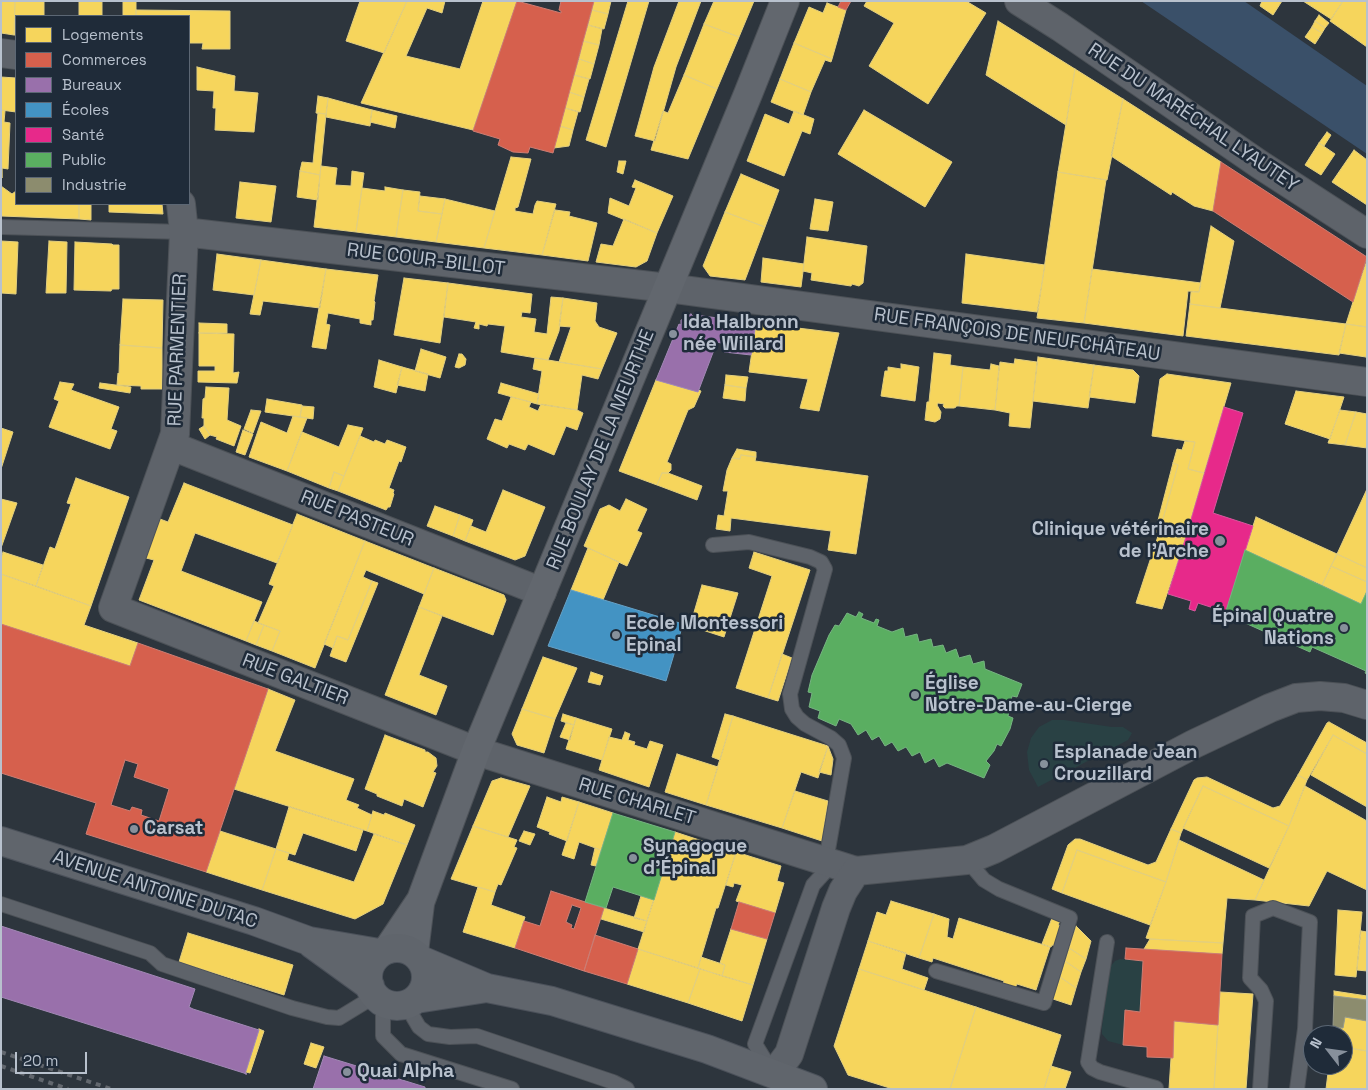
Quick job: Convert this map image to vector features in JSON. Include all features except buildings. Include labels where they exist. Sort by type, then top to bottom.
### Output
[{"type":"main road","name":"RUE BOULAY DE LA MEURTHE","points":[[384,951],[421,900],[476,751],[785,1]]},
{"type":"main road","name":"AVENUE ANTOINE DUTAC","points":[[1,841],[254,921],[309,942],[390,998]]},
{"type":"main road","name":"RUE BOULAY DE LA MEURTHE","points":[[419,957],[421,900]]},
{"type":"main road","name":"AVENUE ANTOINE DUTAC","points":[[309,942],[384,951]]},
{"type":"main road","points":[[487,988],[390,998],[368,978],[369,968],[373,960],[384,951],[397,947],[406,948],[419,957],[487,988],[552,1001],[707,1049],[813,1089]]},
{"type":"main road","points":[[390,998],[422,993],[427,977],[426,968],[419,957]]},
{"type":"street","name":"RUE DU MARÉCHAL LYAUTEY","points":[[1019,1],[1060,27],[1259,164],[1367,234]]},
{"type":"street","points":[[1,53],[15,55]]},
{"type":"street","points":[[181,205],[184,232]]},
{"type":"street","name":"RUE COUR-BILLOT","points":[[184,232],[668,288]]},
{"type":"street","name":"RUE PARMENTIER","points":[[113,608],[176,434],[184,232]]},
{"type":"street","name":"RUE FRANÇOIS DE NEUFCHÂTEAU","points":[[668,288],[1367,382]]},
{"type":"street","name":"RUE PASTEUR","points":[[172,446],[542,592]]},
{"type":"street","name":"RUE GALTIER","points":[[113,608],[476,751]]},
{"type":"street","points":[[774,1074],[789,1054],[843,891],[838,865],[968,860],[994,849],[1194,744],[1270,708],[1296,698],[1320,696],[1344,698],[1367,705]]},
{"type":"street","name":"RUE CHARLET","points":[[476,751],[838,865]]},
{"type":"lane","name":"RUE COUR-BILLOT","points":[[1,227],[184,232]]},
{"type":"lane","points":[[713,545],[749,542],[810,557],[821,562],[825,569],[790,694],[792,708],[797,717],[804,724],[832,738],[839,745],[844,758],[838,865],[813,885],[755,1044],[774,1074]]},
{"type":"lane","points":[[936,971],[1044,1003],[1070,918],[999,889],[984,880],[968,860]]},
{"type":"lane","points":[[1,904],[150,953],[162,964],[292,1008],[327,1017],[339,1018],[390,998]]},
{"type":"lane","points":[[1260,1089],[1266,1001],[1261,990],[1250,978],[1253,916],[1273,908],[1310,922],[1305,1029],[1298,1089]]},
{"type":"lane","points":[[1107,942],[1088,1062],[1092,1068],[1125,1084],[1156,1088]]},
{"type":"lane","points":[[390,998],[383,1036],[402,1054],[512,1089]]},
{"type":"lane","points":[[390,998],[428,1034],[450,1037],[477,1036],[613,1082],[627,1089]]},
{"type":"green space","points":[[1052,720],[1123,727],[1132,733],[1128,740],[1038,787],[1029,770],[1027,752],[1031,738],[1039,727]]},
{"type":"green space","points":[[1120,959],[1143,961],[1140,1012],[1125,1011],[1123,1045],[1108,1041],[1102,1034],[1110,967],[1115,961]]},
{"type":"water","points":[[1141,1],[1244,1],[1367,86],[1367,154]]},
{"type":"railway","points":[[1,1052],[111,1089]]},
{"type":"railway","points":[[1,1066],[68,1089]]},
{"type":"place","name":"Ida Halbronn née Willard","points":[[673,334]]},
{"type":"place","name":"Clinique vétérinaire de l'Arche","points":[[1220,541]]},
{"type":"place","name":"Épinal Quatre Nations","points":[[1344,628]]},
{"type":"place","name":"Ecole Montessori Epinal","points":[[616,635]]},
{"type":"place","name":"Église Notre-Dame-au-Cierge","points":[[915,695]]},
{"type":"place","name":"Esplanade Jean Crouzillard","points":[[1044,764]]},
{"type":"place","name":"Carsat","points":[[134,829]]},
{"type":"place","name":"Synagogue d'Épinal","points":[[633,858]]},
{"type":"place","name":"Quai Alpha","points":[[347,1072]]}]
